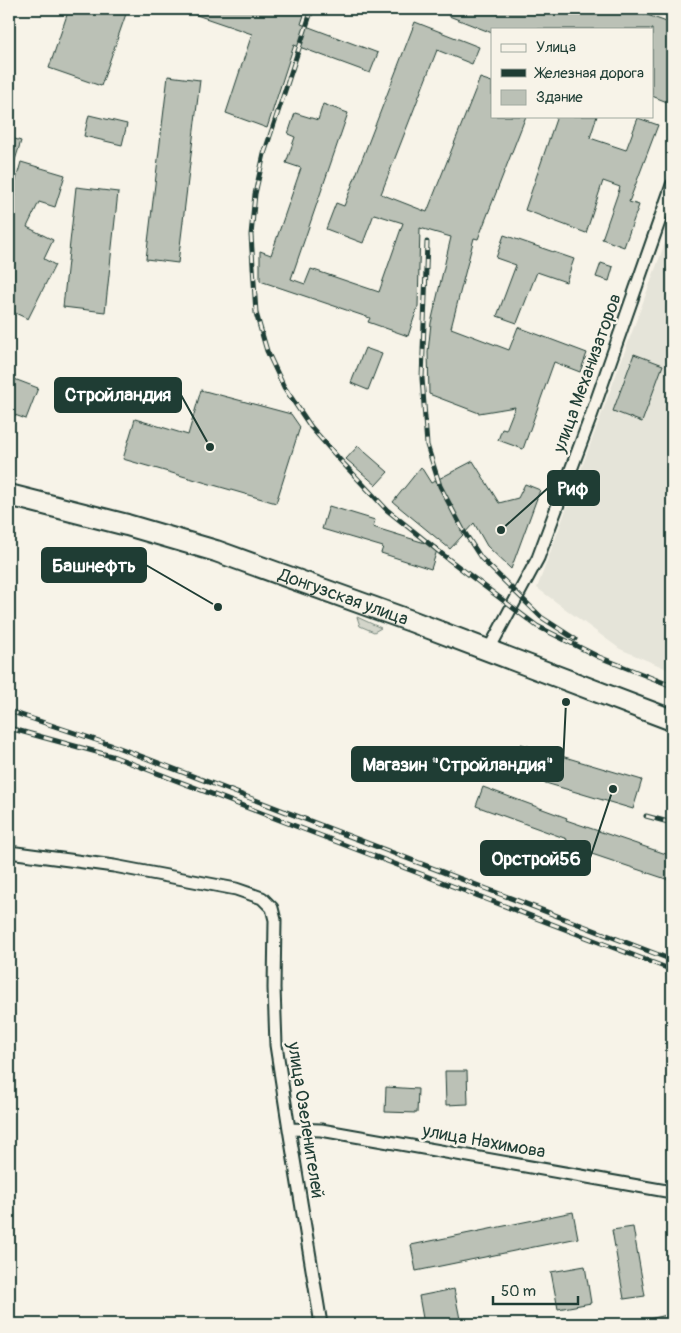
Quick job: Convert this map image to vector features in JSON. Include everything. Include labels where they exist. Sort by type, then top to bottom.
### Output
[{"type":"highway","name":"Донгузская улица","points":[[9,494],[216,551],[672,720]]},
{"type":"street","name":"улица Механизаторов","points":[[488,651],[538,558],[591,416],[672,185]]},
{"type":"street","name":"улица Озеленителей","points":[[9,852],[114,866],[236,890],[262,898],[272,908],[275,920],[274,988],[276,1045],[288,1129],[321,1324]]},
{"type":"street","name":"улица Нахимова","points":[[288,1129],[321,1130],[672,1192]]},
{"type":"shaded area","points":[[672,224],[672,671],[620,649],[537,588]]},
{"type":"shaded area","points":[[357,617],[381,628],[374,632],[360,626]]},
{"type":"building","points":[[69,9],[119,9],[127,11],[101,86],[49,68]]},
{"type":"building","points":[[182,9],[306,9],[301,24],[378,53],[370,73],[294,45],[267,128],[226,113],[252,34]]},
{"type":"building","points":[[452,9],[631,9],[672,24],[672,104],[654,97],[654,28],[491,28],[491,33],[449,16]]},
{"type":"building","points":[[415,22],[479,47],[472,64],[437,50],[381,194],[427,212],[480,78],[491,82],[491,118],[525,118],[478,239],[474,238],[451,328],[509,350],[518,327],[587,353],[580,372],[554,362],[523,449],[498,440],[502,429],[506,430],[515,407],[479,413],[429,394],[428,352],[431,323],[451,237],[420,228],[418,306],[408,336],[368,322],[370,318],[260,281],[260,251],[271,255],[301,168],[286,163],[295,137],[288,134],[295,113],[318,120],[323,104],[348,113],[291,279],[305,284],[311,269],[379,292],[403,223],[374,214],[363,243],[326,229],[336,203],[344,206]]},
{"type":"building","points":[[168,76],[200,80],[178,263],[146,259]]},
{"type":"building","points":[[89,115],[127,124],[122,145],[84,136]]},
{"type":"building","points":[[556,118],[596,118],[590,138],[626,150],[638,118],[658,125],[629,202],[639,205],[624,247],[602,239],[620,187],[603,181],[586,233],[525,210]]},
{"type":"building","points":[[9,137],[21,141],[11,173],[9,173]]},
{"type":"building","points":[[21,162],[65,175],[55,207],[39,202],[27,227],[53,240],[44,259],[55,265],[28,319],[9,310],[9,209],[16,195],[12,194]]},
{"type":"building","points":[[76,187],[118,192],[105,312],[63,307]]},
{"type":"building","points":[[504,235],[574,259],[566,282],[537,272],[517,323],[497,316],[516,265],[496,258]]},
{"type":"building","points":[[601,263],[613,267],[609,281],[596,277]]},
{"type":"building","points":[[365,348],[382,354],[368,390],[351,383]]},
{"type":"building","points":[[634,354],[663,365],[642,422],[613,411]]},
{"type":"building","points":[[9,377],[38,388],[26,419],[9,413]]},
{"type":"building","points":[[201,390],[291,414],[300,427],[276,503],[123,459],[135,419],[188,435]]},
{"type":"building","points":[[358,446],[388,472],[376,485],[346,459]]},
{"type":"building","points":[[473,461],[499,503],[518,498],[525,484],[540,490],[511,569],[487,546],[474,523],[450,549],[393,502],[421,467],[431,483]]},
{"type":"building","points":[[329,506],[375,520],[373,527],[438,547],[431,569],[381,553],[383,547],[322,529]]},
{"type":"building","points":[[521,744],[642,780],[633,809],[512,773]]},
{"type":"building","points":[[483,787],[567,818],[566,820],[672,856],[672,881],[565,845],[567,839],[476,806]]},
{"type":"building","points":[[445,1071],[467,1071],[468,1104],[446,1105]]},
{"type":"building","points":[[386,1087],[418,1089],[417,1113],[385,1112]]},
{"type":"building","points":[[573,1212],[578,1238],[416,1271],[411,1245]]},
{"type":"building","points":[[633,1227],[645,1296],[624,1299],[612,1230]]},
{"type":"building","points":[[585,1266],[591,1303],[558,1309],[551,1272]]},
{"type":"building","points":[[454,1289],[461,1324],[424,1324],[419,1296]]},
{"type":"building","points":[[672,1314],[672,1324],[645,1324],[644,1320]]},
{"type":"railway","points":[[312,9],[264,154],[255,194],[251,235],[256,313],[267,351],[284,387],[311,427],[387,510],[447,558],[537,626],[599,657],[672,686]]},
{"type":"railway","points":[[427,242],[422,378],[427,445],[440,486],[463,530],[481,558],[541,617],[575,639]]},
{"type":"railway","points":[[9,711],[117,747],[672,960]]},
{"type":"railway","points":[[9,728],[115,757],[672,970]]},
{"type":"railway","points":[[646,816],[672,823]]},
{"type":"place","name":"Стройландия","points":[[210,447]]},
{"type":"place","name":"Риф","points":[[501,530]]},
{"type":"place","name":"Башнефть","points":[[218,607]]},
{"type":"place","name":"Магазин \"Стройландия\"","points":[[566,702]]},
{"type":"place","name":"Орстрой56","points":[[613,789]]}]
